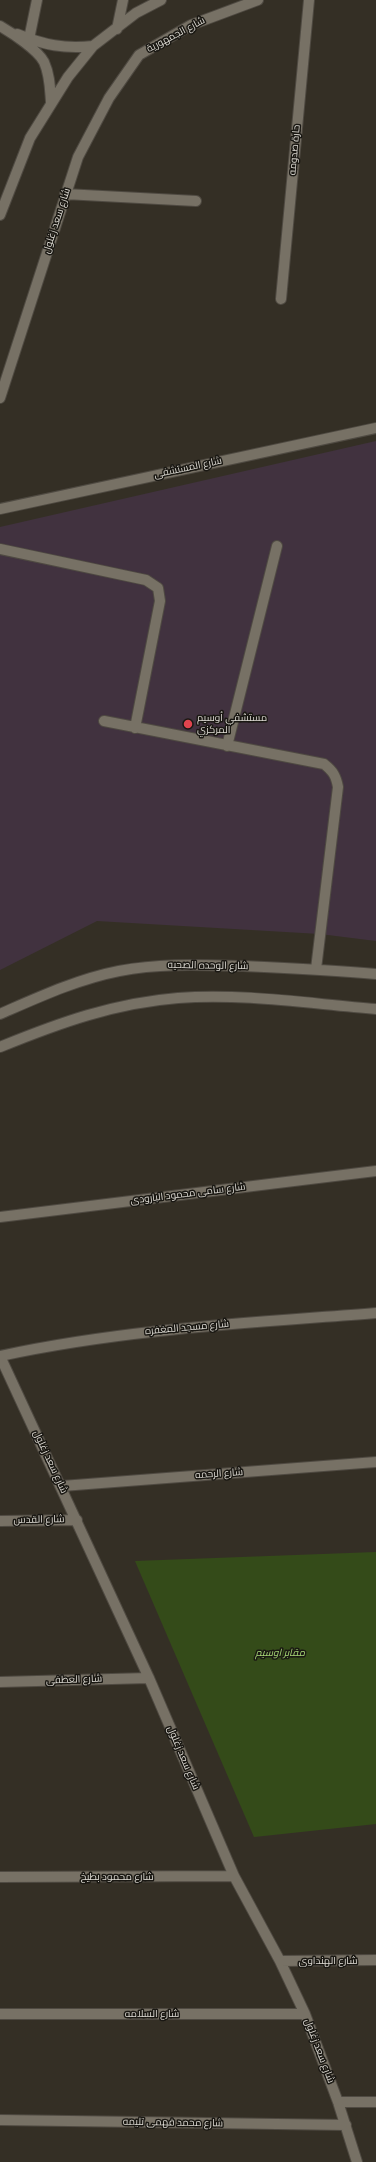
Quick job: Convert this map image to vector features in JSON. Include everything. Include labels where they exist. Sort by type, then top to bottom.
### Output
[{"type":"street","points":[[29,39],[37,0]]},
{"type":"street","points":[[117,29],[123,0]]},
{"type":"street","points":[[0,215],[3,196],[30,138],[51,102],[93,46],[136,13],[161,0]]},
{"type":"street","name":"شارع الجمهورية","points":[[139,55],[191,24],[258,0]]},
{"type":"street","name":"حارة صدومه","points":[[281,299],[309,0]]},
{"type":"street","points":[[1,26],[29,39],[49,45],[69,48],[93,46]]},
{"type":"street","points":[[1,26],[43,60],[48,75],[51,102]]},
{"type":"street","name":"شارع سعد زغلول","points":[[0,398],[78,157],[106,104],[139,55]]},
{"type":"street","points":[[65,194],[196,201]]},
{"type":"street","name":"شارع المستشفى","points":[[0,509],[376,428]]},
{"type":"street","points":[[226,746],[277,546]]},
{"type":"street","points":[[0,549],[146,580],[158,588],[160,601],[135,728]]},
{"type":"street","points":[[104,721],[324,764],[331,770],[336,778],[338,787],[316,969]]},
{"type":"street","name":"شارع الوحده الصحيه","points":[[0,1014],[87,979],[145,967],[185,964],[316,969],[376,974]]},
{"type":"street","points":[[0,1047],[61,1022],[90,1014],[149,1002],[178,998],[239,998],[376,1009]]},
{"type":"street","name":"شارع سامى محمود البارودى","points":[[0,1216],[376,1171]]},
{"type":"street","name":"شارع مسجد المغفره","points":[[0,1356],[54,1344],[144,1331],[376,1313]]},
{"type":"street","name":"شارع سعد زغلول","points":[[0,1356],[62,1486],[149,1678],[234,1876],[280,1961],[305,2014],[338,2102],[357,2162]]},
{"type":"street","name":"شارع الرحمه","points":[[62,1486],[376,1462]]},
{"type":"street","name":"شارع القدس","points":[[0,1521],[77,1520]]},
{"type":"street","name":"شارع العطفى","points":[[0,1682],[149,1678]]},
{"type":"street","name":"شارع محمود بطيخ","points":[[0,1877],[234,1876]]},
{"type":"street","name":"شارع الهنداوى","points":[[280,1961],[376,1960]]},
{"type":"street","name":"شارع السلامه","points":[[0,2014],[305,2014]]},
{"type":"street","points":[[338,2102],[376,2102]]},
{"type":"street","name":"شارع محمد فهمى تليمه","points":[[0,2120],[346,2125]]},
{"type":"shaded area","name":"مستشفي أوسيم المركزي","points":[[376,441],[376,941],[320,934],[97,921],[0,970],[0,527]]},
{"type":"green space","name":"مقابر اوسيم","points":[[376,1552],[376,1824],[254,1837],[135,1561]]},
{"type":"place","name":"مستشفي أوسيم المركزي","points":[[188,724]]}]
